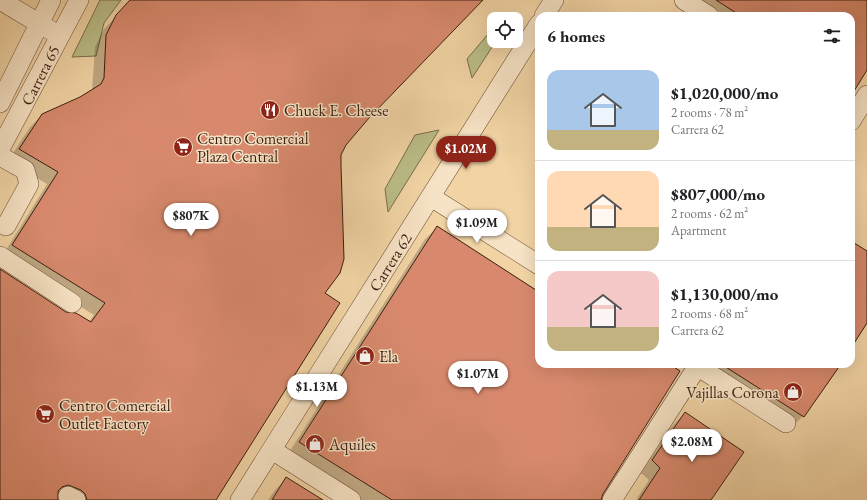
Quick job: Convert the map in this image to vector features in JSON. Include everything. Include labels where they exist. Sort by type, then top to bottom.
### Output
[{"type":"street","points":[[0,0],[60,36]]},
{"type":"street","name":"Carrera 65","points":[[0,103],[51,0]]},
{"type":"street","name":"Carrera 65","points":[[0,149],[6,128],[60,36],[79,0]]},
{"type":"street","points":[[546,12],[554,0]]},
{"type":"street","points":[[684,0],[703,12]]},
{"type":"street","name":"Carrera 62","points":[[240,500],[535,30]]},
{"type":"street","points":[[0,156],[25,170],[29,184],[6,226]]},
{"type":"street","points":[[431,197],[535,262]]},
{"type":"street","points":[[0,256],[72,303]]},
{"type":"street","points":[[612,500],[695,368]]},
{"type":"street","points":[[702,368],[786,422]]},
{"type":"street","points":[[272,450],[351,500]]},
{"type":"green space","points":[[100,0],[121,0],[104,23],[96,56],[72,57]]},
{"type":"green space","points":[[487,35],[487,48],[491,48],[472,78],[467,59]]},
{"type":"green space","points":[[439,130],[388,212],[385,189],[415,135]]},
{"type":"building","points":[[130,0],[483,0],[369,118],[346,145],[341,155],[344,259],[340,273],[325,293],[340,303],[216,500],[87,500],[85,494],[81,490],[68,485],[62,487],[58,491],[58,500],[0,500],[0,269],[66,312],[76,313],[91,322],[105,303],[12,245],[58,172],[19,149],[42,114],[80,97],[101,84],[104,78],[106,35],[116,15]]},
{"type":"building","points":[[716,0],[867,0],[867,70],[855,90],[855,12],[735,12]]},
{"type":"building","points":[[437,226],[535,289],[535,368],[675,368],[680,371],[603,494],[601,500],[392,500],[299,442]]},
{"type":"building","points":[[855,244],[867,251],[867,323],[855,342]]},
{"type":"building","name":"Vajillas Corona","points":[[727,368],[838,368],[804,417]]},
{"type":"building","points":[[685,412],[744,452],[711,500],[639,500],[660,468],[652,460]]},
{"type":"building","points":[[286,477],[323,500],[272,500]]},
{"type":"place","name":"Chuck E. Cheese","points":[[270,110]]},
{"type":"place","name":"Centro Comercial Plaza Central","points":[[183,147]]},
{"type":"place","name":"Ela","points":[[365,356]]},
{"type":"place","name":"Vajillas Corona","points":[[793,392]]},
{"type":"place","name":"Centro Comercial Outlet Factory","points":[[45,414]]},
{"type":"place","name":"Aquiles","points":[[315,444]]}]
